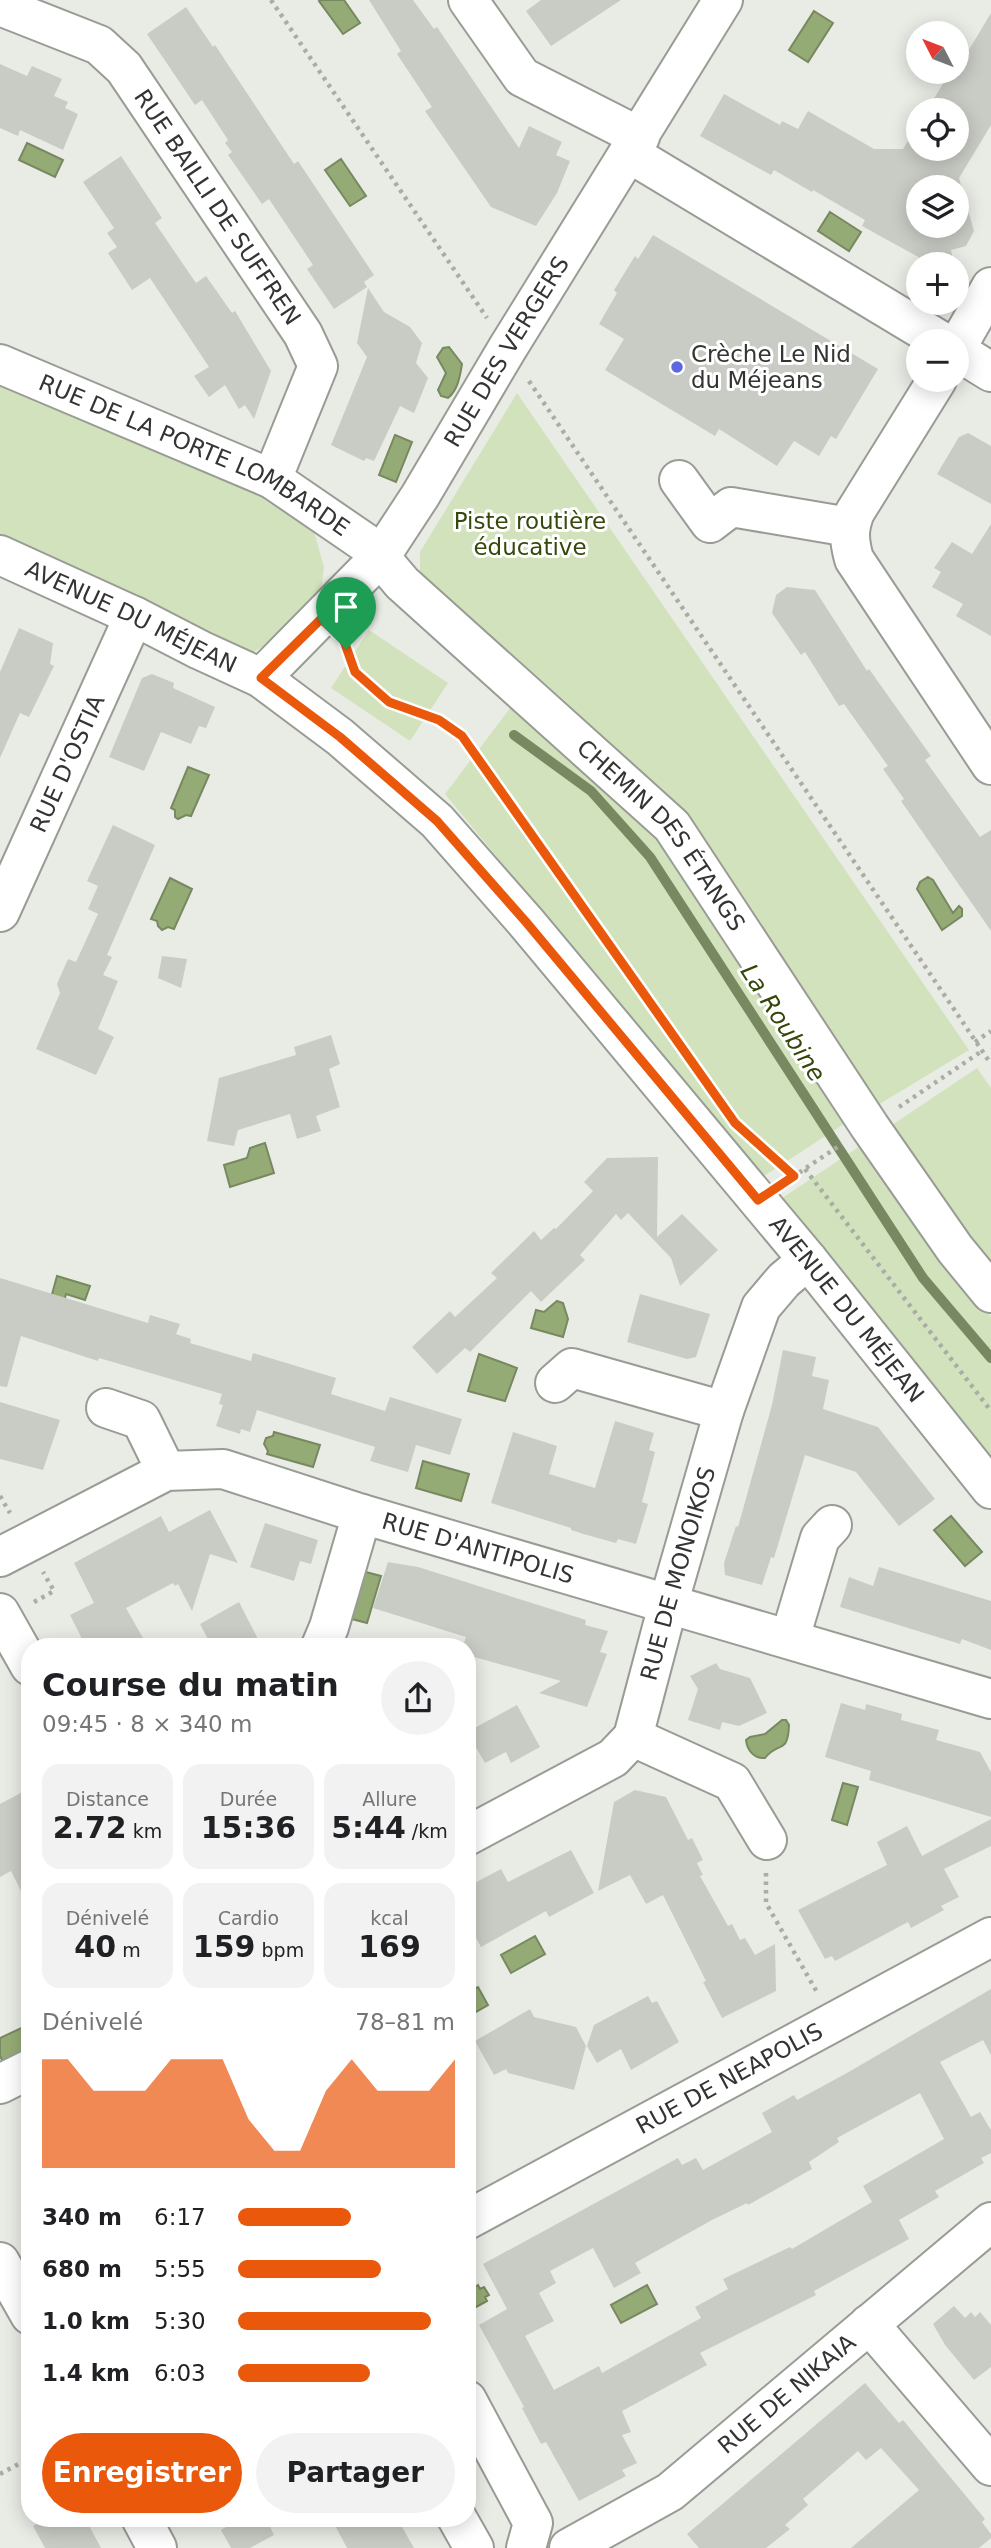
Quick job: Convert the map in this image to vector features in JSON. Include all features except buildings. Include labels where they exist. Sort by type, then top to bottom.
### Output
[{"type":"street","points":[[468,0],[522,77],[634,145],[922,329]]},
{"type":"street","name":"RUE DES VERGERS","points":[[261,678],[380,557],[723,0]]},
{"type":"street","name":"RUE BAILLI DE SUFFREN","points":[[0,6],[99,45],[124,68],[303,334],[318,366],[272,479]]},
{"type":"street","points":[[968,329],[991,287]]},
{"type":"street","points":[[969,357],[991,372]]},
{"type":"street","name":"RUE DE LA PORTE LOMBARDE","points":[[0,364],[272,479],[364,542],[380,557]]},
{"type":"street","points":[[930,392],[855,512],[848,538],[854,559],[991,765]]},
{"type":"street","points":[[679,480],[710,523],[731,508],[849,527]]},
{"type":"street","name":"AVENUE DU MÉJEAN","points":[[0,555],[261,678],[340,737],[437,821],[526,922],[808,1260],[991,1489]]},
{"type":"street","name":"CHEMIN DES ÉTANGS","points":[[380,557],[402,583],[672,826],[870,1127],[955,1249],[991,1293]]},
{"type":"street","name":"RUE D'OSTIA","points":[[0,912],[134,616]]},
{"type":"street","name":"RUE DE MONOIKOS","points":[[633,1737],[724,1411],[761,1307],[784,1280],[808,1260]]},
{"type":"street","points":[[555,1383],[572,1368],[724,1411]]},
{"type":"street","points":[[106,1408],[141,1420],[166,1471]]},
{"type":"street","name":"RUE D'ANTIPOLIS","points":[[0,1557],[166,1471],[223,1469],[362,1514],[991,1699]]},
{"type":"street","points":[[325,1638],[362,1514]]},
{"type":"street","points":[[790,1638],[820,1538],[832,1525]]},
{"type":"street","points":[[0,1613],[21,1650]]},
{"type":"street","points":[[476,1831],[614,1758],[633,1737],[732,1782],[767,1840]]},
{"type":"street","name":"RUE DE NEAPOLIS","points":[[476,2215],[991,1937]]},
{"type":"street","points":[[0,2084],[21,2074]]},
{"type":"street","name":"RUE DE NIKAIA","points":[[569,2548],[670,2492],[991,2222]]},
{"type":"street","points":[[0,2262],[21,2299]]},
{"type":"street","points":[[869,2324],[991,2466]]},
{"type":"street","points":[[476,2417],[533,2523],[526,2548]]},
{"type":"street","points":[[146,2527],[157,2548]]},
{"type":"street","points":[[462,2527],[474,2548]]},
{"type":"path","points":[[271,0],[991,1064]]},
{"type":"path","points":[[321,619],[343,638],[355,672],[389,702],[439,720],[462,736],[698,1070]]},
{"type":"path","points":[[975,1042],[991,1031]]},
{"type":"path","points":[[907,1102],[982,1051]]},
{"type":"path","points":[[755,1141],[794,1176]]},
{"type":"path","points":[[758,1200],[827,1154]]},
{"type":"path","points":[[805,1169],[991,1411]]},
{"type":"path","points":[[767,1840],[766,1903],[834,2022]]},
{"type":"path","points":[[0,2474],[21,2463]]},
{"type":"green space","points":[[0,379],[249,483],[313,528],[324,567],[320,599],[273,641],[253,652],[0,537]]},
{"type":"green space","name":"Piste routière éducative","points":[[517,393],[969,1050],[873,1108],[683,819],[420,572],[420,552]]},
{"type":"green space","points":[[369,630],[448,683],[410,741],[331,688]]},
{"type":"green space","points":[[511,707],[662,836],[847,1122],[761,1178],[445,794]]},
{"type":"green space","points":[[977,1068],[991,1088],[991,1261],[920,1174],[889,1127]]},
{"type":"green space","points":[[863,1144],[943,1259],[991,1317],[991,1457],[781,1199]]},
{"type":"shaded area","points":[[344,0],[360,23],[343,34],[319,1]]},
{"type":"shaded area","points":[[814,11],[833,23],[808,62],[789,50]]},
{"type":"shaded area","points":[[27,143],[63,160],[55,177],[19,160]]},
{"type":"shaded area","points":[[341,159],[366,196],[350,206],[325,170]]},
{"type":"shaded area","points":[[830,212],[861,232],[849,251],[818,231]]},
{"type":"shaded area","points":[[449,347],[462,364],[456,387],[448,398],[441,396],[438,390],[446,373],[437,357],[443,348]]},
{"type":"shaded area","points":[[395,435],[412,442],[396,482],[379,475]]},
{"type":"shaded area","points":[[188,767],[209,775],[191,816],[178,819],[175,817],[175,810],[171,808]]},
{"type":"shaded area","points":[[928,877],[933,880],[953,913],[959,906],[962,909],[962,916],[942,930],[917,889],[920,882]]},
{"type":"shaded area","points":[[170,878],[192,889],[174,929],[168,927],[162,930],[157,921],[151,919]]},
{"type":"shaded area","points":[[265,1143],[274,1173],[230,1187],[224,1165],[247,1158],[250,1148]]},
{"type":"shaded area","points":[[57,1276],[90,1286],[85,1300],[66,1294],[61,1313],[48,1309]]},
{"type":"shaded area","points":[[557,1301],[563,1303],[568,1319],[563,1337],[531,1328],[536,1310],[544,1312]]},
{"type":"shaded area","points":[[479,1354],[517,1368],[505,1401],[468,1391]]},
{"type":"shaded area","points":[[274,1432],[320,1445],[313,1467],[267,1454],[264,1444],[266,1438],[273,1436]]},
{"type":"shaded area","points":[[423,1461],[469,1474],[461,1501],[416,1488]]},
{"type":"shaded area","points":[[951,1516],[982,1552],[965,1566],[934,1530]]},
{"type":"shaded area","points":[[362,1571],[381,1576],[367,1623],[348,1618]]},
{"type":"shaded area","points":[[782,1720],[786,1720],[789,1725],[784,1744],[765,1758],[754,1755],[746,1740],[765,1734]]},
{"type":"shaded area","points":[[843,1783],[858,1787],[847,1825],[832,1820]]},
{"type":"shaded area","points":[[535,1936],[545,1954],[511,1973],[501,1955]]},
{"type":"shaded area","points":[[478,1987],[488,2005],[476,2012]]},
{"type":"shaded area","points":[[21,2028],[21,2053],[3,2062],[0,2056],[0,2038]]},
{"type":"shaded area","points":[[647,2285],[657,2304],[621,2323],[611,2305]]},
{"type":"shaded area","points":[[476,2286],[480,2289],[484,2287],[489,2295],[485,2297],[487,2301],[476,2307]]},
{"type":"waterway","name":"La Roubine","points":[[514,735],[591,791],[650,857],[923,1278],[991,1358]]},
{"type":"place","name":"Crèche Le Nid du Méjeans","points":[[677,367]]},
{"type":"route","points":[[321,619],[343,638],[346,649],[355,672],[389,702],[439,720],[462,736],[735,1123],[794,1176],[758,1200],[526,922],[437,821],[340,737],[261,678],[321,619]]}]
